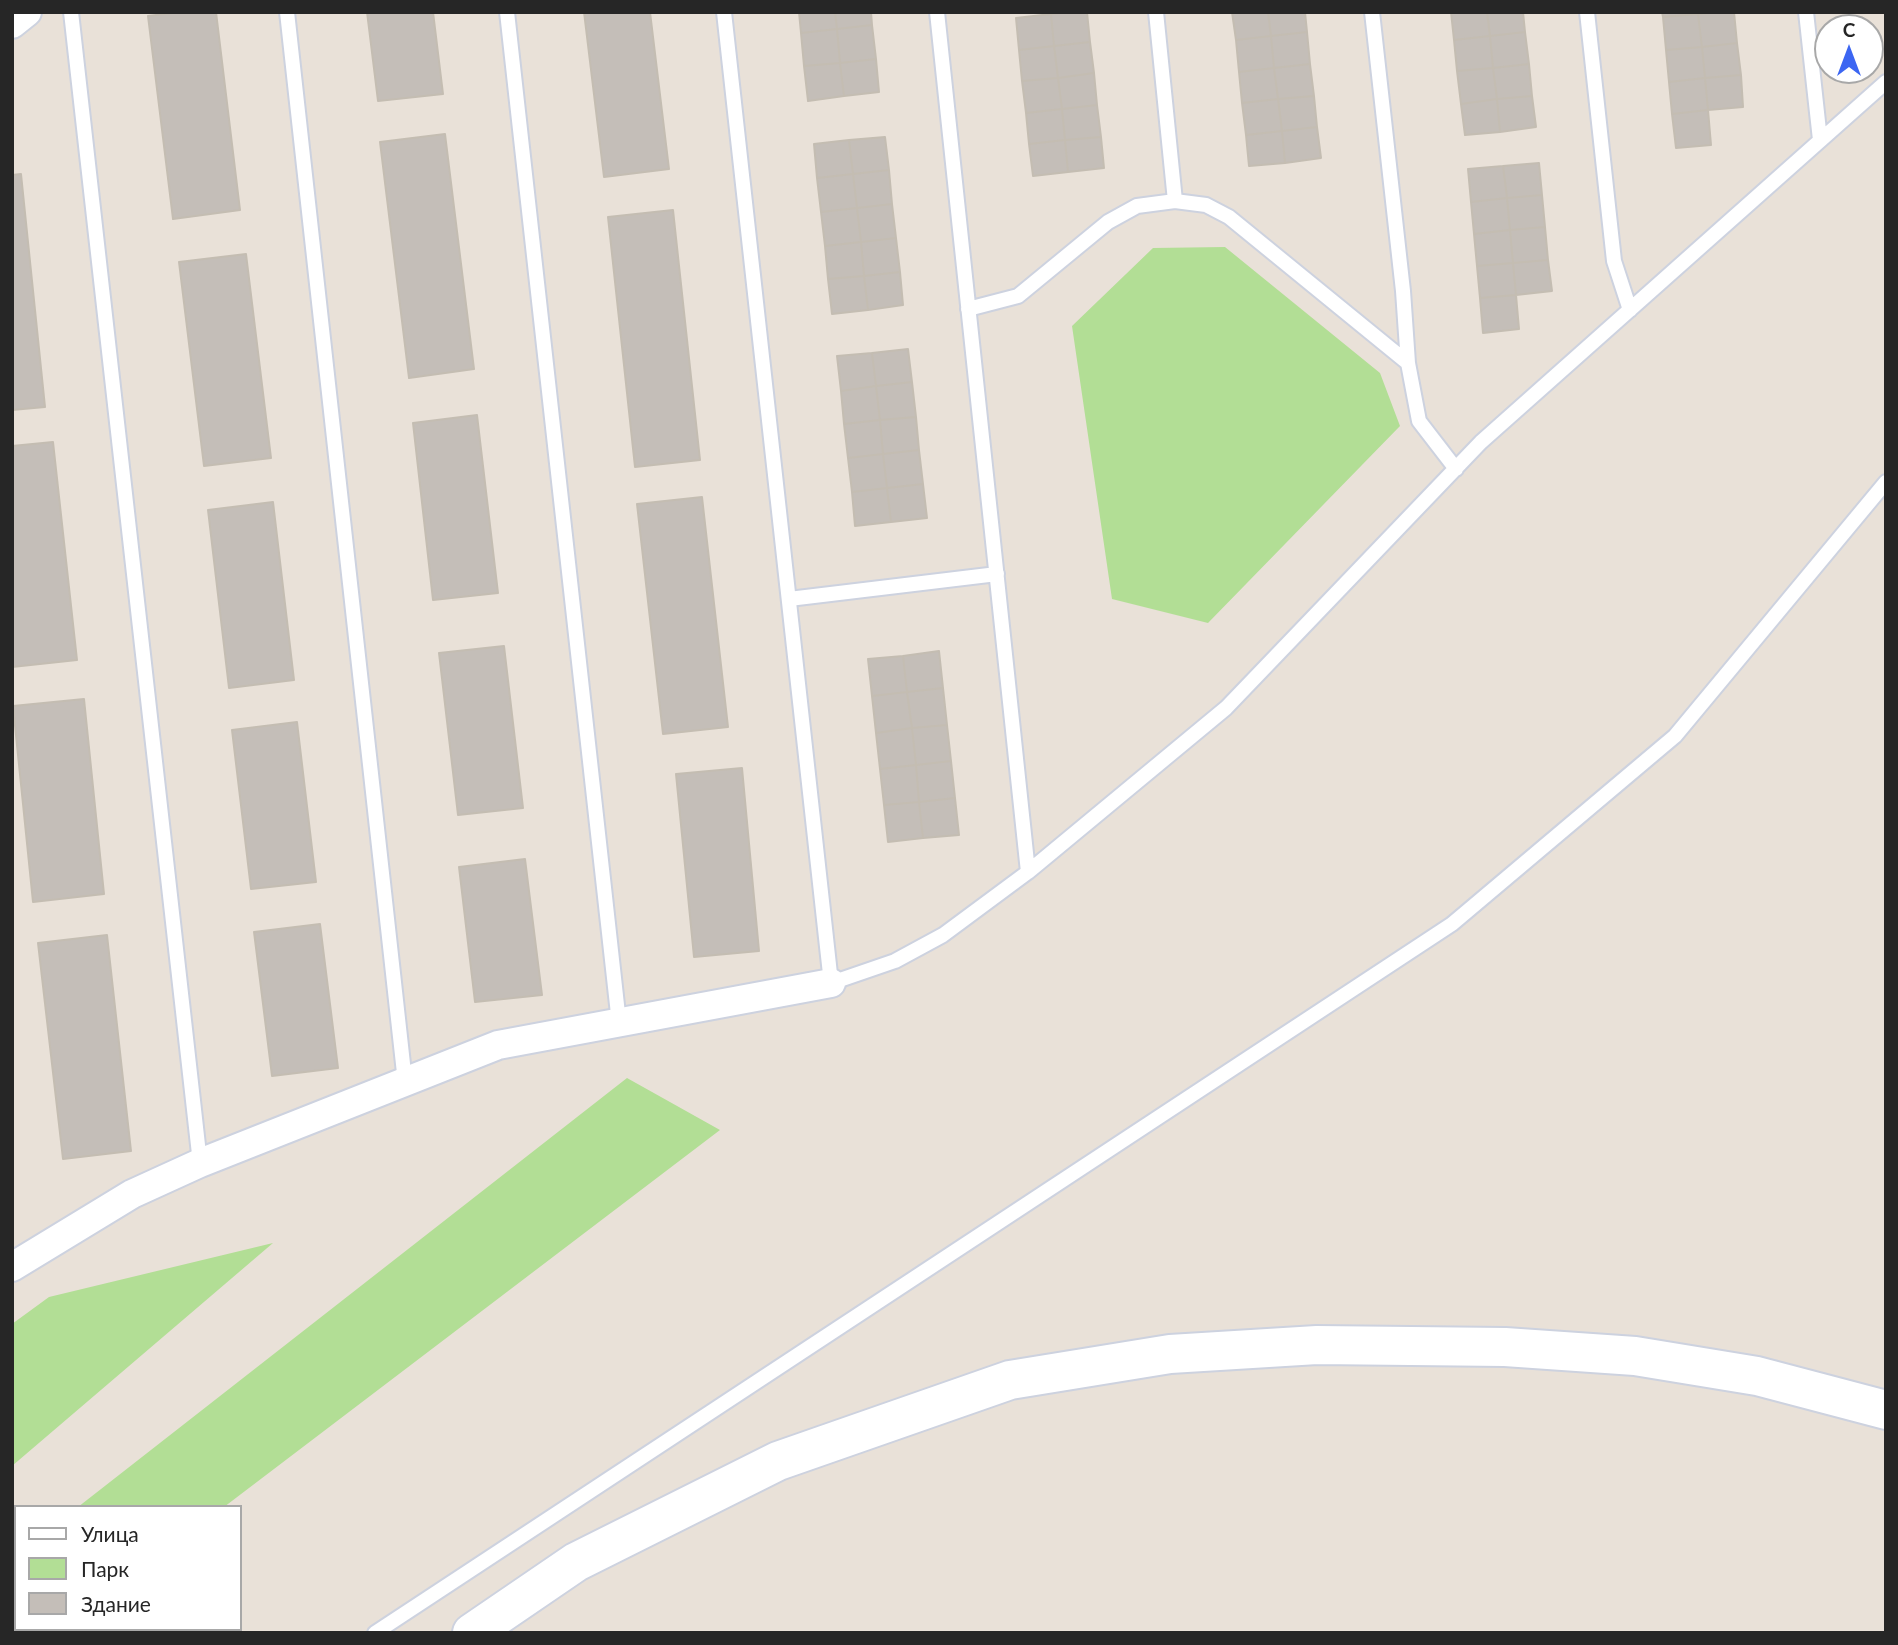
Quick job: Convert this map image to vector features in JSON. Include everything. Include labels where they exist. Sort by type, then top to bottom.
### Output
[{"type":"main road","points":[[472,1633],[576,1562],[778,1461],[1010,1380],[1170,1354],[1317,1345],[1504,1347],[1635,1356],[1757,1376],[1886,1410]]},
{"type":"street","points":[[12,24],[27,12]]},
{"type":"street","points":[[12,1267],[131,1194],[200,1163],[498,1045],[831,983]]},
{"type":"lane","points":[[71,12],[200,1163]]},
{"type":"lane","points":[[287,12],[405,1082]]},
{"type":"lane","points":[[507,12],[619,1023]]},
{"type":"lane","points":[[724,12],[831,983],[895,961],[943,935],[1028,872],[1226,708],[1481,442],[1886,82]]},
{"type":"lane","points":[[937,12],[1028,872]]},
{"type":"lane","points":[[1156,12],[1175,201]]},
{"type":"lane","points":[[1372,12],[1403,291],[1408,363],[1419,421],[1456,469]]},
{"type":"lane","points":[[1587,12],[1614,261],[1630,310]]},
{"type":"lane","points":[[1806,12],[1820,140]]},
{"type":"lane","points":[[968,309],[1018,296],[1108,222],[1137,206],[1175,201],[1206,205],[1230,217],[1408,363]]},
{"type":"lane","points":[[375,1633],[1452,924],[1675,736],[1886,482]]},
{"type":"lane","points":[[789,599],[997,574]]},
{"type":"green space","points":[[1225,247],[1380,373],[1400,426],[1208,623],[1112,599],[1072,326],[1153,248]]},
{"type":"green space","points":[[627,1078],[720,1130],[227,1505],[81,1505]]},
{"type":"green space","points":[[273,1243],[12,1466],[12,1324],[49,1297]]},
{"type":"building","points":[[180,12],[216,12],[240,210],[173,219],[148,16]]},
{"type":"building","points":[[367,12],[433,12],[443,94],[378,101]]},
{"type":"building","points":[[584,12],[650,12],[669,169],[604,177]]},
{"type":"building","points":[[799,12],[835,12],[837,29],[801,33]]},
{"type":"building","points":[[835,12],[871,12],[872,25],[837,29]]},
{"type":"building","points":[[1087,12],[1090,42],[1054,46],[1051,14]]},
{"type":"building","points":[[1232,12],[1268,12],[1271,36],[1236,40]]},
{"type":"building","points":[[1268,12],[1305,12],[1307,32],[1271,36]]},
{"type":"building","points":[[1451,12],[1487,12],[1490,36],[1454,40]]},
{"type":"building","points":[[1487,12],[1523,12],[1525,32],[1490,36]]},
{"type":"building","points":[[1662,12],[1698,12],[1698,14],[1663,17]]},
{"type":"building","points":[[1734,12],[1737,43],[1702,47],[1698,14]]},
{"type":"building","points":[[1051,14],[1054,46],[1019,50],[1016,18]]},
{"type":"building","points":[[1698,14],[1702,47],[1666,50],[1663,17]]},
{"type":"building","points":[[872,25],[876,59],[840,63],[837,29]]},
{"type":"building","points":[[837,29],[840,63],[804,66],[801,33]]},
{"type":"building","points":[[1307,32],[1310,64],[1274,68],[1271,36]]},
{"type":"building","points":[[1525,32],[1529,64],[1493,68],[1490,36]]},
{"type":"building","points":[[1271,36],[1274,68],[1239,72],[1236,40]]},
{"type":"building","points":[[1490,36],[1493,68],[1457,71],[1454,40]]},
{"type":"building","points":[[1090,42],[1094,73],[1058,78],[1054,46]]},
{"type":"building","points":[[1737,43],[1741,75],[1705,78],[1702,47]]},
{"type":"building","points":[[1054,46],[1058,78],[1022,81],[1019,50]]},
{"type":"building","points":[[1702,47],[1705,78],[1669,82],[1666,50]]},
{"type":"building","points":[[876,59],[879,92],[844,96],[840,63]]},
{"type":"building","points":[[840,63],[844,96],[808,101],[804,66]]},
{"type":"building","points":[[1310,64],[1314,96],[1278,99],[1274,68]]},
{"type":"building","points":[[1529,64],[1532,96],[1497,99],[1493,68]]},
{"type":"building","points":[[1274,68],[1278,99],[1242,103],[1239,72]]},
{"type":"building","points":[[1493,68],[1497,99],[1461,104],[1457,71]]},
{"type":"building","points":[[1094,73],[1097,105],[1062,109],[1058,78]]},
{"type":"building","points":[[1741,75],[1743,107],[1708,110],[1705,78]]},
{"type":"building","points":[[1058,78],[1062,109],[1026,113],[1022,81]]},
{"type":"building","points":[[1705,78],[1708,110],[1672,114],[1669,82]]},
{"type":"building","points":[[1314,96],[1317,127],[1282,131],[1278,99]]},
{"type":"building","points":[[1532,96],[1536,127],[1500,132],[1497,99]]},
{"type":"building","points":[[1278,99],[1282,131],[1246,135],[1242,103]]},
{"type":"building","points":[[1497,99],[1500,132],[1465,135],[1461,104]]},
{"type":"building","points":[[1097,105],[1101,137],[1065,140],[1062,109]]},
{"type":"building","points":[[1062,109],[1065,140],[1029,144],[1026,113]]},
{"type":"building","points":[[1708,110],[1711,145],[1676,148],[1672,114]]},
{"type":"building","points":[[1317,127],[1321,158],[1285,163],[1282,131]]},
{"type":"building","points":[[1282,131],[1285,163],[1249,166],[1246,135]]},
{"type":"building","points":[[445,134],[474,369],[409,378],[380,142]]},
{"type":"building","points":[[885,137],[889,170],[853,174],[849,140]]},
{"type":"building","points":[[1101,137],[1104,168],[1068,172],[1065,140]]},
{"type":"building","points":[[849,140],[853,174],[817,178],[814,144]]},
{"type":"building","points":[[1065,140],[1068,172],[1033,176],[1029,144]]},
{"type":"building","points":[[1539,163],[1542,195],[1507,198],[1503,166]]},
{"type":"building","points":[[1503,166],[1507,198],[1471,202],[1468,169]]},
{"type":"building","points":[[889,170],[892,204],[857,208],[853,174]]},
{"type":"building","points":[[21,174],[45,407],[12,410],[12,175]]},
{"type":"building","points":[[853,174],[857,208],[821,212],[817,178]]},
{"type":"building","points":[[1542,195],[1545,227],[1510,230],[1507,198]]},
{"type":"building","points":[[1507,198],[1510,230],[1474,234],[1471,202]]},
{"type":"building","points":[[892,204],[896,238],[861,242],[857,208]]},
{"type":"building","points":[[857,208],[861,242],[825,246],[821,212]]},
{"type":"building","points":[[673,210],[700,460],[635,467],[608,217]]},
{"type":"building","points":[[1545,227],[1548,260],[1513,263],[1510,230]]},
{"type":"building","points":[[1510,230],[1513,263],[1477,266],[1474,234]]},
{"type":"building","points":[[896,238],[900,272],[864,276],[861,242]]},
{"type":"building","points":[[861,242],[864,276],[828,279],[825,246]]},
{"type":"building","points":[[246,254],[271,458],[204,466],[179,262]]},
{"type":"building","points":[[1548,260],[1552,291],[1516,295],[1513,263]]},
{"type":"building","points":[[1513,263],[1516,295],[1480,298],[1477,266]]},
{"type":"building","points":[[900,272],[903,305],[868,310],[864,276]]},
{"type":"building","points":[[864,276],[868,310],[832,314],[828,279]]},
{"type":"building","points":[[1516,295],[1519,329],[1483,333],[1480,298]]},
{"type":"building","points":[[908,349],[912,382],[876,386],[872,353]]},
{"type":"building","points":[[872,353],[876,386],[841,391],[837,356]]},
{"type":"building","points":[[912,382],[916,417],[880,420],[876,386]]},
{"type":"building","points":[[876,386],[880,420],[844,424],[841,391]]},
{"type":"building","points":[[477,415],[498,593],[433,600],[413,423]]},
{"type":"building","points":[[916,417],[919,450],[883,454],[880,420]]},
{"type":"building","points":[[880,420],[883,454],[848,458],[844,424]]},
{"type":"building","points":[[53,442],[77,660],[12,667],[12,446]]},
{"type":"building","points":[[919,450],[923,484],[887,488],[883,454]]},
{"type":"building","points":[[883,454],[887,488],[852,492],[848,458]]},
{"type":"building","points":[[923,484],[927,518],[891,522],[887,488]]},
{"type":"building","points":[[887,488],[891,522],[855,526],[852,492]]},
{"type":"building","points":[[702,497],[728,727],[663,734],[637,504]]},
{"type":"building","points":[[273,502],[294,680],[229,688],[208,510]]},
{"type":"building","points":[[504,646],[523,808],[458,815],[439,653]]},
{"type":"building","points":[[939,651],[943,688],[907,692],[903,656]]},
{"type":"building","points":[[903,656],[907,692],[872,696],[868,659]]},
{"type":"building","points":[[943,688],[947,725],[912,728],[907,692]]},
{"type":"building","points":[[907,692],[912,728],[876,733],[872,696]]},
{"type":"building","points":[[84,699],[104,894],[33,902],[13,706]]},
{"type":"building","points":[[297,722],[316,882],[251,889],[232,730]]},
{"type":"building","points":[[947,725],[951,761],[916,765],[912,728]]},
{"type":"building","points":[[912,728],[916,765],[880,769],[876,733]]},
{"type":"building","points":[[951,761],[955,798],[919,802],[916,765]]},
{"type":"building","points":[[916,765],[919,802],[884,805],[880,769]]},
{"type":"building","points":[[742,768],[759,951],[694,957],[676,774]]},
{"type":"building","points":[[955,798],[959,835],[923,838],[919,802]]},
{"type":"building","points":[[919,802],[923,838],[888,842],[884,805]]},
{"type":"building","points":[[525,859],[542,995],[475,1002],[459,867]]},
{"type":"building","points":[[320,924],[338,1068],[272,1076],[254,932]]},
{"type":"building","points":[[107,935],[131,1151],[63,1159],[38,943]]}]
